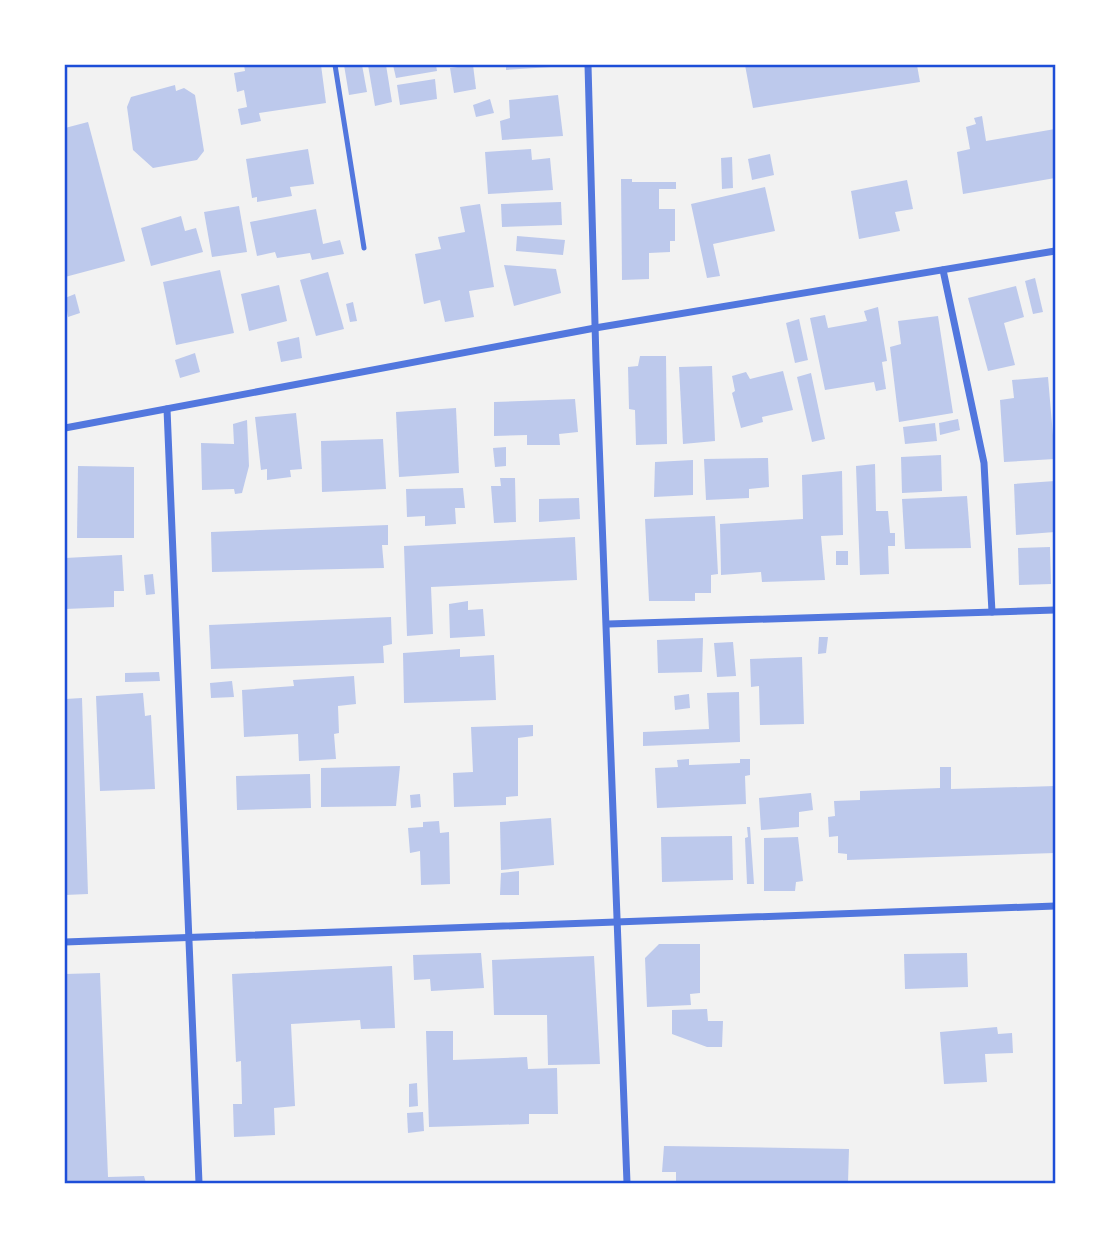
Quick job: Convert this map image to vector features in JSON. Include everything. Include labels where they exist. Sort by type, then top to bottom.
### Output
[{"type":"street","points":[[588,65],[595,328],[627,1183]]},
{"type":"street","points":[[65,428],[595,328],[1055,251]]},
{"type":"street","points":[[943,270],[984,463],[992,612]]},
{"type":"street","points":[[167,409],[199,1183]]},
{"type":"street","points":[[608,624],[1055,610]]},
{"type":"street","points":[[65,942],[189,940],[1055,906]]},
{"type":"lane","points":[[335,65],[364,248]]},
{"type":"building","points":[[244,65],[321,65],[326,103],[259,113],[261,121],[241,125],[238,109],[247,107],[244,90],[237,92],[234,73],[245,71]]},
{"type":"building","points":[[344,65],[362,65],[367,92],[349,95]]},
{"type":"building","points":[[368,65],[386,65],[392,102],[375,106]]},
{"type":"building","points":[[393,65],[436,65],[437,71],[396,78]]},
{"type":"building","points":[[473,65],[476,89],[454,93],[450,68]]},
{"type":"building","points":[[506,65],[551,65],[551,67],[506,70]]},
{"type":"building","points":[[745,65],[917,65],[920,82],[753,108]]},
{"type":"building","points":[[435,79],[437,99],[400,105],[397,85]]},
{"type":"building","points":[[175,85],[176,91],[184,88],[195,95],[204,151],[197,160],[153,168],[133,150],[127,107],[131,97]]},
{"type":"building","points":[[558,95],[563,136],[502,140],[500,121],[510,118],[509,100]]},
{"type":"building","points":[[490,99],[494,113],[476,117],[473,105]]},
{"type":"building","points":[[982,116],[986,141],[1055,129],[1055,178],[963,194],[957,152],[970,149],[966,127],[976,124],[974,118]]},
{"type":"building","points":[[88,122],[125,261],[65,277],[65,128]]},
{"type":"building","points":[[308,149],[314,184],[290,187],[292,196],[257,202],[257,197],[252,198],[246,159]]},
{"type":"building","points":[[531,149],[532,160],[550,158],[553,190],[488,194],[485,152]]},
{"type":"building","points":[[770,154],[774,175],[752,180],[748,159]]},
{"type":"building","points":[[732,157],[733,188],[722,189],[721,158]]},
{"type":"building","points":[[621,179],[632,179],[632,182],[676,182],[676,189],[659,189],[659,209],[675,209],[675,241],[670,241],[670,252],[649,253],[649,279],[622,280]]},
{"type":"building","points":[[907,180],[913,209],[895,212],[900,231],[859,239],[851,191]]},
{"type":"building","points":[[765,187],[775,231],[713,244],[720,276],[707,278],[691,204]]},
{"type":"building","points":[[561,202],[562,225],[502,227],[501,204]]},
{"type":"building","points":[[480,204],[494,287],[469,291],[474,317],[445,322],[440,300],[424,304],[415,254],[441,249],[438,237],[465,232],[460,207]]},
{"type":"building","points":[[239,206],[247,252],[212,257],[204,212]]},
{"type":"building","points":[[316,209],[323,244],[340,240],[344,254],[312,260],[310,253],[277,258],[275,252],[257,256],[250,222]]},
{"type":"building","points":[[181,216],[185,231],[196,228],[203,252],[151,266],[141,228]]},
{"type":"building","points":[[517,236],[565,240],[563,255],[516,251]]},
{"type":"building","points":[[504,265],[556,269],[561,293],[514,306]]},
{"type":"building","points":[[220,270],[234,333],[176,345],[163,282]]},
{"type":"building","points":[[328,272],[344,329],[316,336],[300,280]]},
{"type":"building","points":[[1035,278],[1043,312],[1033,314],[1025,281]]},
{"type":"building","points":[[279,285],[287,321],[249,331],[241,294]]},
{"type":"building","points":[[1016,286],[1024,317],[1004,323],[1015,365],[988,371],[968,298]]},
{"type":"building","points":[[75,294],[80,313],[68,317],[65,298]]},
{"type":"building","points":[[353,302],[357,321],[350,322],[346,304]]},
{"type":"building","points":[[878,307],[887,361],[882,362],[886,389],[876,391],[874,382],[825,390],[810,318],[825,315],[828,328],[867,321],[864,311]]},
{"type":"building","points":[[938,316],[953,413],[899,422],[890,347],[901,344],[898,321]]},
{"type":"building","points":[[799,319],[808,360],[795,363],[786,323]]},
{"type":"building","points":[[299,337],[302,358],[281,362],[277,342]]},
{"type":"building","points":[[195,353],[200,372],[180,378],[175,360]]},
{"type":"building","points":[[640,356],[666,356],[667,444],[636,445],[635,410],[629,409],[628,367],[638,366]]},
{"type":"building","points":[[712,366],[715,441],[683,444],[679,367]]},
{"type":"building","points":[[783,371],[793,410],[762,417],[763,422],[741,428],[732,393],[735,391],[732,376],[746,372],[750,379]]},
{"type":"building","points":[[811,373],[825,439],[812,442],[797,377]]},
{"type":"building","points":[[1048,377],[1055,459],[1004,462],[1000,400],[1014,398],[1012,380]]},
{"type":"building","points":[[575,399],[578,432],[559,434],[560,445],[527,445],[527,435],[494,436],[494,402]]},
{"type":"building","points":[[456,408],[459,473],[399,477],[396,412]]},
{"type":"building","points":[[296,413],[302,469],[290,470],[291,477],[267,480],[267,469],[261,470],[255,417]]},
{"type":"building","points":[[958,419],[960,430],[940,435],[939,423]]},
{"type":"building","points":[[247,420],[249,466],[242,493],[235,494],[234,489],[202,490],[201,443],[234,444],[233,424]]},
{"type":"building","points":[[935,423],[937,441],[905,444],[903,427]]},
{"type":"building","points":[[383,439],[386,489],[322,492],[321,441]]},
{"type":"building","points":[[506,447],[506,466],[495,467],[493,448]]},
{"type":"building","points":[[941,455],[942,491],[902,493],[901,457]]},
{"type":"building","points":[[768,458],[769,487],[749,489],[749,498],[706,500],[704,459]]},
{"type":"building","points":[[693,460],[693,495],[654,497],[655,462]]},
{"type":"building","points":[[875,464],[876,511],[888,511],[890,533],[895,533],[895,546],[888,546],[889,574],[860,575],[856,466]]},
{"type":"building","points":[[78,466],[134,467],[134,538],[77,538]]},
{"type":"building","points":[[842,471],[843,535],[821,536],[825,580],[762,582],[761,572],[721,575],[720,524],[803,519],[802,475]]},
{"type":"building","points":[[500,478],[515,478],[516,522],[494,523],[491,486],[501,486]]},
{"type":"building","points":[[1055,481],[1055,532],[1016,535],[1014,484]]},
{"type":"building","points":[[463,488],[465,508],[455,508],[456,524],[425,526],[425,516],[407,517],[406,489]]},
{"type":"building","points":[[967,496],[971,548],[905,549],[902,499]]},
{"type":"building","points":[[579,498],[580,519],[539,522],[539,499]]},
{"type":"building","points":[[715,516],[718,574],[711,575],[711,593],[695,593],[695,601],[649,601],[645,519]]},
{"type":"building","points":[[388,525],[388,545],[382,545],[384,568],[212,572],[211,532]]},
{"type":"building","points":[[575,537],[577,580],[431,587],[433,634],[407,636],[404,546]]},
{"type":"building","points":[[1050,547],[1051,584],[1019,585],[1018,548]]},
{"type":"building","points":[[836,551],[848,551],[848,565],[836,565]]},
{"type":"building","points":[[122,555],[124,591],[114,591],[114,607],[65,609],[65,558]]},
{"type":"building","points":[[153,574],[155,594],[146,595],[144,575]]},
{"type":"building","points":[[468,601],[468,610],[483,609],[485,636],[450,638],[449,604]]},
{"type":"building","points":[[391,617],[392,644],[383,646],[384,663],[211,669],[209,625]]},
{"type":"building","points":[[819,637],[828,637],[826,653],[818,654]]},
{"type":"building","points":[[703,638],[702,672],[658,673],[657,640]]},
{"type":"building","points":[[733,642],[736,676],[717,677],[714,643]]},
{"type":"building","points":[[460,649],[460,657],[494,655],[496,700],[404,703],[403,653]]},
{"type":"building","points":[[802,657],[804,724],[760,725],[759,686],[751,687],[750,659]]},
{"type":"building","points":[[159,672],[160,681],[125,682],[125,673]]},
{"type":"building","points":[[354,676],[356,704],[338,706],[339,733],[334,734],[336,759],[299,761],[298,734],[244,737],[242,690],[294,686],[293,680]]},
{"type":"building","points":[[232,681],[234,697],[211,698],[210,683]]},
{"type":"building","points":[[739,692],[740,742],[643,746],[643,732],[709,729],[707,693]]},
{"type":"building","points":[[143,693],[145,716],[151,715],[155,789],[100,791],[96,696]]},
{"type":"building","points":[[689,694],[690,708],[675,710],[674,696]]},
{"type":"building","points":[[82,698],[88,894],[65,895],[65,699]]},
{"type":"building","points":[[533,725],[533,736],[518,738],[518,796],[506,797],[506,805],[454,807],[453,773],[473,772],[471,727]]},
{"type":"building","points":[[689,759],[689,765],[740,763],[740,759],[750,759],[750,775],[745,776],[746,804],[657,808],[655,768],[678,767],[677,760]]},
{"type":"building","points":[[400,766],[396,806],[321,807],[321,768]]},
{"type":"building","points":[[940,767],[951,767],[951,789],[1055,786],[1055,853],[847,860],[847,854],[838,853],[838,836],[829,837],[828,817],[835,816],[834,801],[860,800],[860,791],[940,788]]},
{"type":"building","points":[[310,774],[311,808],[237,810],[236,776]]},
{"type":"building","points":[[811,793],[813,810],[799,812],[799,827],[761,830],[759,798]]},
{"type":"building","points":[[420,794],[421,807],[411,808],[410,795]]},
{"type":"building","points":[[551,818],[554,865],[501,870],[500,822]]},
{"type":"building","points":[[439,821],[440,833],[449,832],[450,884],[421,885],[420,851],[410,853],[408,828],[423,827],[423,822]]},
{"type":"building","points":[[747,827],[750,827],[754,884],[747,884]]},
{"type":"building","points":[[732,836],[733,880],[662,882],[661,837]]},
{"type":"building","points":[[798,837],[803,881],[796,882],[795,891],[764,891],[764,838]]},
{"type":"building","points":[[519,871],[519,895],[500,895],[501,873]]},
{"type":"building","points":[[659,944],[700,944],[700,993],[690,994],[691,1005],[647,1007],[645,958]]},
{"type":"building","points":[[481,953],[484,988],[431,991],[430,979],[414,980],[413,955]]},
{"type":"building","points":[[967,953],[968,987],[905,989],[904,954]]},
{"type":"building","points":[[594,956],[600,1064],[548,1065],[547,1015],[494,1015],[492,960]]},
{"type":"building","points":[[392,966],[395,1028],[361,1029],[360,1020],[291,1024],[295,1106],[274,1108],[275,1135],[234,1137],[233,1104],[242,1104],[241,1061],[236,1062],[232,974]]},
{"type":"building","points":[[100,973],[108,1177],[144,1176],[146,1183],[65,1183],[65,974]]},
{"type":"building","points":[[707,1009],[708,1021],[723,1021],[722,1047],[707,1047],[672,1034],[672,1010]]},
{"type":"building","points":[[997,1027],[998,1034],[1012,1033],[1013,1053],[985,1054],[987,1082],[944,1084],[940,1032]]},
{"type":"building","points":[[426,1031],[453,1031],[453,1060],[527,1057],[528,1069],[557,1068],[558,1114],[529,1114],[529,1124],[429,1127]]},
{"type":"building","points":[[417,1083],[418,1106],[409,1107],[409,1084]]},
{"type":"building","points":[[423,1112],[424,1131],[408,1133],[407,1113]]},
{"type":"building","points":[[664,1146],[849,1149],[848,1183],[676,1183],[676,1172],[662,1172]]}]
